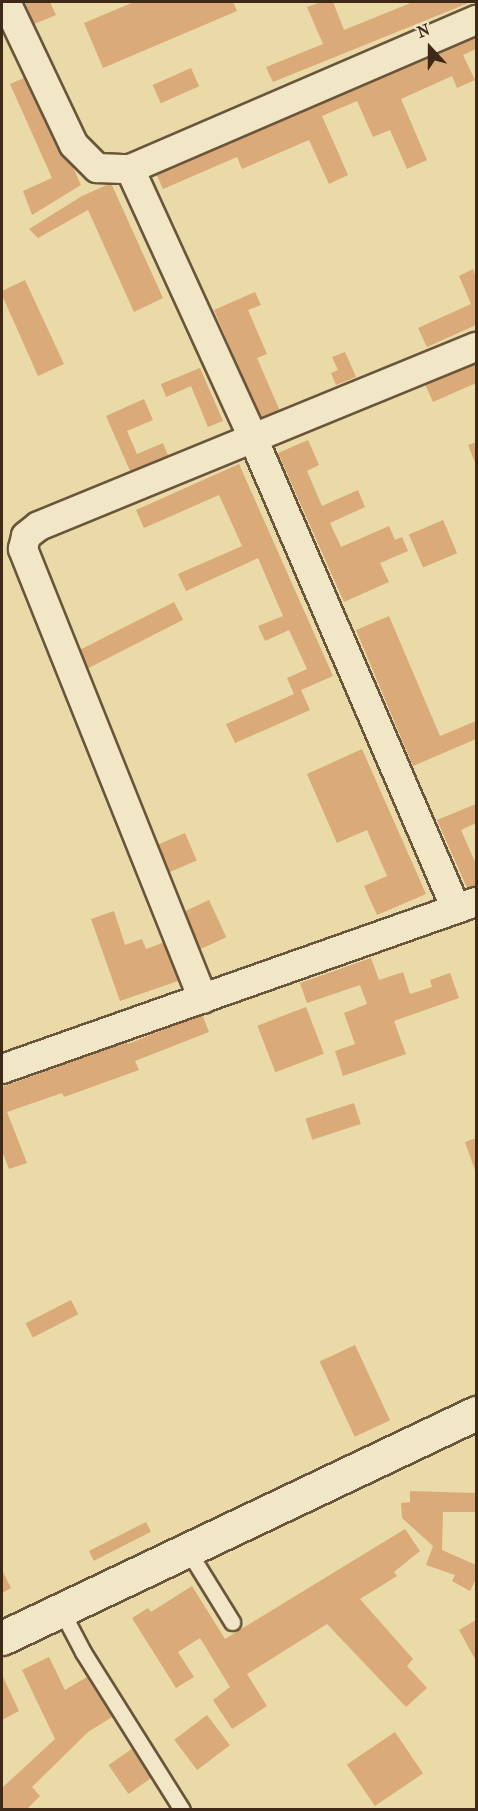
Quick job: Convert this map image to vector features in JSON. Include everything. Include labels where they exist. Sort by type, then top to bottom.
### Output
[{"type":"street","points":[[6,2],[74,145],[97,168],[130,169],[477,20]]},
{"type":"street","points":[[2,1069],[466,906],[130,169]]},
{"type":"street","points":[[203,999],[23,549],[26,536],[39,526],[477,347]]},
{"type":"street","points":[[2,1638],[60,1608],[477,1413]]},
{"type":"lane","points":[[187,1549],[232,1622]]},
{"type":"lane","points":[[60,1608],[83,1652],[182,1809]]},
{"type":"building","points":[[25,2],[50,2],[56,15],[34,24]]},
{"type":"building","points":[[134,2],[233,2],[237,11],[103,68],[84,23]]},
{"type":"building","points":[[321,2],[333,2],[344,30],[413,2],[471,2],[273,82],[266,67],[323,44],[307,7]]},
{"type":"building","points":[[476,28],[476,49],[463,55],[475,80],[457,88],[452,76],[401,99],[427,160],[407,169],[390,130],[373,137],[357,101],[322,116],[348,175],[329,184],[309,140],[242,169],[237,157],[163,189],[154,169]]},
{"type":"building","points":[[191,68],[199,86],[161,103],[153,85]]},
{"type":"building","points":[[31,75],[81,185],[32,215],[23,191],[52,178],[10,84]]},
{"type":"building","points":[[111,183],[163,298],[134,312],[88,210],[38,238],[29,229],[82,196]]},
{"type":"building","points":[[473,269],[476,277],[476,325],[427,347],[418,328],[471,304],[459,276]]},
{"type":"building","points":[[25,280],[64,364],[38,376],[2,295],[2,291]]},
{"type":"building","points":[[255,292],[261,305],[248,310],[267,354],[257,358],[280,411],[261,419],[214,310]]},
{"type":"building","points":[[345,352],[356,377],[336,385],[331,373],[338,370],[332,357]]},
{"type":"building","points":[[476,362],[476,383],[433,402],[425,384]]},
{"type":"building","points":[[200,368],[223,421],[208,427],[191,386],[166,397],[161,384]]},
{"type":"building","points":[[144,399],[153,420],[127,431],[137,454],[163,443],[171,463],[134,480],[106,416]]},
{"type":"building","points":[[308,440],[319,465],[307,471],[322,506],[358,490],[365,507],[330,523],[341,547],[389,526],[395,540],[402,537],[408,551],[380,563],[389,582],[344,602],[278,453]]},
{"type":"building","points":[[476,442],[476,465],[468,445]]},
{"type":"building","points":[[239,464],[333,676],[301,690],[310,710],[235,743],[226,724],[294,694],[287,678],[307,669],[289,630],[265,641],[258,626],[283,616],[258,558],[186,591],[178,574],[242,546],[219,495],[144,528],[136,510]]},
{"type":"building","points":[[443,520],[457,553],[423,568],[409,534]]},
{"type":"building","points":[[174,602],[183,620],[88,668],[79,651]]},
{"type":"building","points":[[389,616],[440,736],[476,721],[476,739],[413,766],[356,630]]},
{"type":"building","points":[[362,749],[426,894],[377,915],[364,886],[387,876],[367,830],[337,843],[307,774]]},
{"type":"building","points":[[476,804],[476,823],[461,830],[476,864],[476,887],[468,890],[437,820]]},
{"type":"building","points":[[185,833],[197,861],[165,874],[153,847]]},
{"type":"building","points":[[209,900],[226,937],[199,950],[182,913]]},
{"type":"building","points":[[114,911],[125,945],[142,939],[146,949],[165,942],[178,981],[120,1001],[91,919]]},
{"type":"building","points":[[371,958],[379,980],[403,972],[410,994],[432,987],[430,980],[450,973],[459,998],[394,1021],[406,1054],[343,1076],[335,1051],[355,1044],[344,1013],[367,1004],[360,985],[307,1003],[300,983]]},
{"type":"building","points":[[306,1007],[324,1054],[275,1072],[257,1026]]},
{"type":"building","points":[[202,1014],[209,1032],[135,1061],[139,1070],[64,1097],[62,1093],[7,1112],[27,1163],[9,1169],[2,1151],[2,1087],[127,1042],[128,1044]]},
{"type":"building","points":[[354,1103],[361,1124],[312,1140],[305,1119]]},
{"type":"building","points":[[476,1138],[476,1173],[465,1142]]},
{"type":"building","points":[[71,1300],[78,1314],[33,1337],[26,1323]]},
{"type":"building","points":[[355,1345],[390,1420],[355,1437],[320,1361]]},
{"type":"building","points":[[410,1491],[476,1493],[476,1512],[443,1512],[442,1550],[476,1565],[476,1579],[470,1591],[452,1581],[455,1575],[426,1565],[433,1546],[402,1518],[401,1503],[410,1502]]},
{"type":"building","points":[[146,1522],[151,1532],[94,1561],[89,1551]]},
{"type":"building","points":[[405,1529],[420,1551],[394,1572],[397,1576],[360,1599],[413,1659],[407,1666],[427,1688],[406,1707],[327,1624],[247,1674],[267,1706],[232,1729],[213,1700],[230,1687],[200,1638],[178,1652],[194,1677],[176,1688],[132,1618],[148,1608],[151,1612],[192,1586],[225,1639]]},
{"type":"building","points":[[2,1570],[11,1588],[2,1593]]},
{"type":"building","points":[[476,1620],[476,1661],[459,1630]]},
{"type":"building","points":[[49,1657],[65,1690],[87,1677],[112,1717],[88,1732],[32,1787],[40,1796],[27,1809],[2,1809],[2,1788],[55,1739],[22,1670]]},
{"type":"building","points":[[2,1675],[19,1711],[2,1720]]},
{"type":"building","points":[[207,1715],[230,1745],[197,1770],[174,1740]]},
{"type":"building","points":[[395,1732],[423,1773],[375,1806],[347,1764]]},
{"type":"building","points":[[133,1748],[153,1777],[129,1794],[108,1765]]}]
